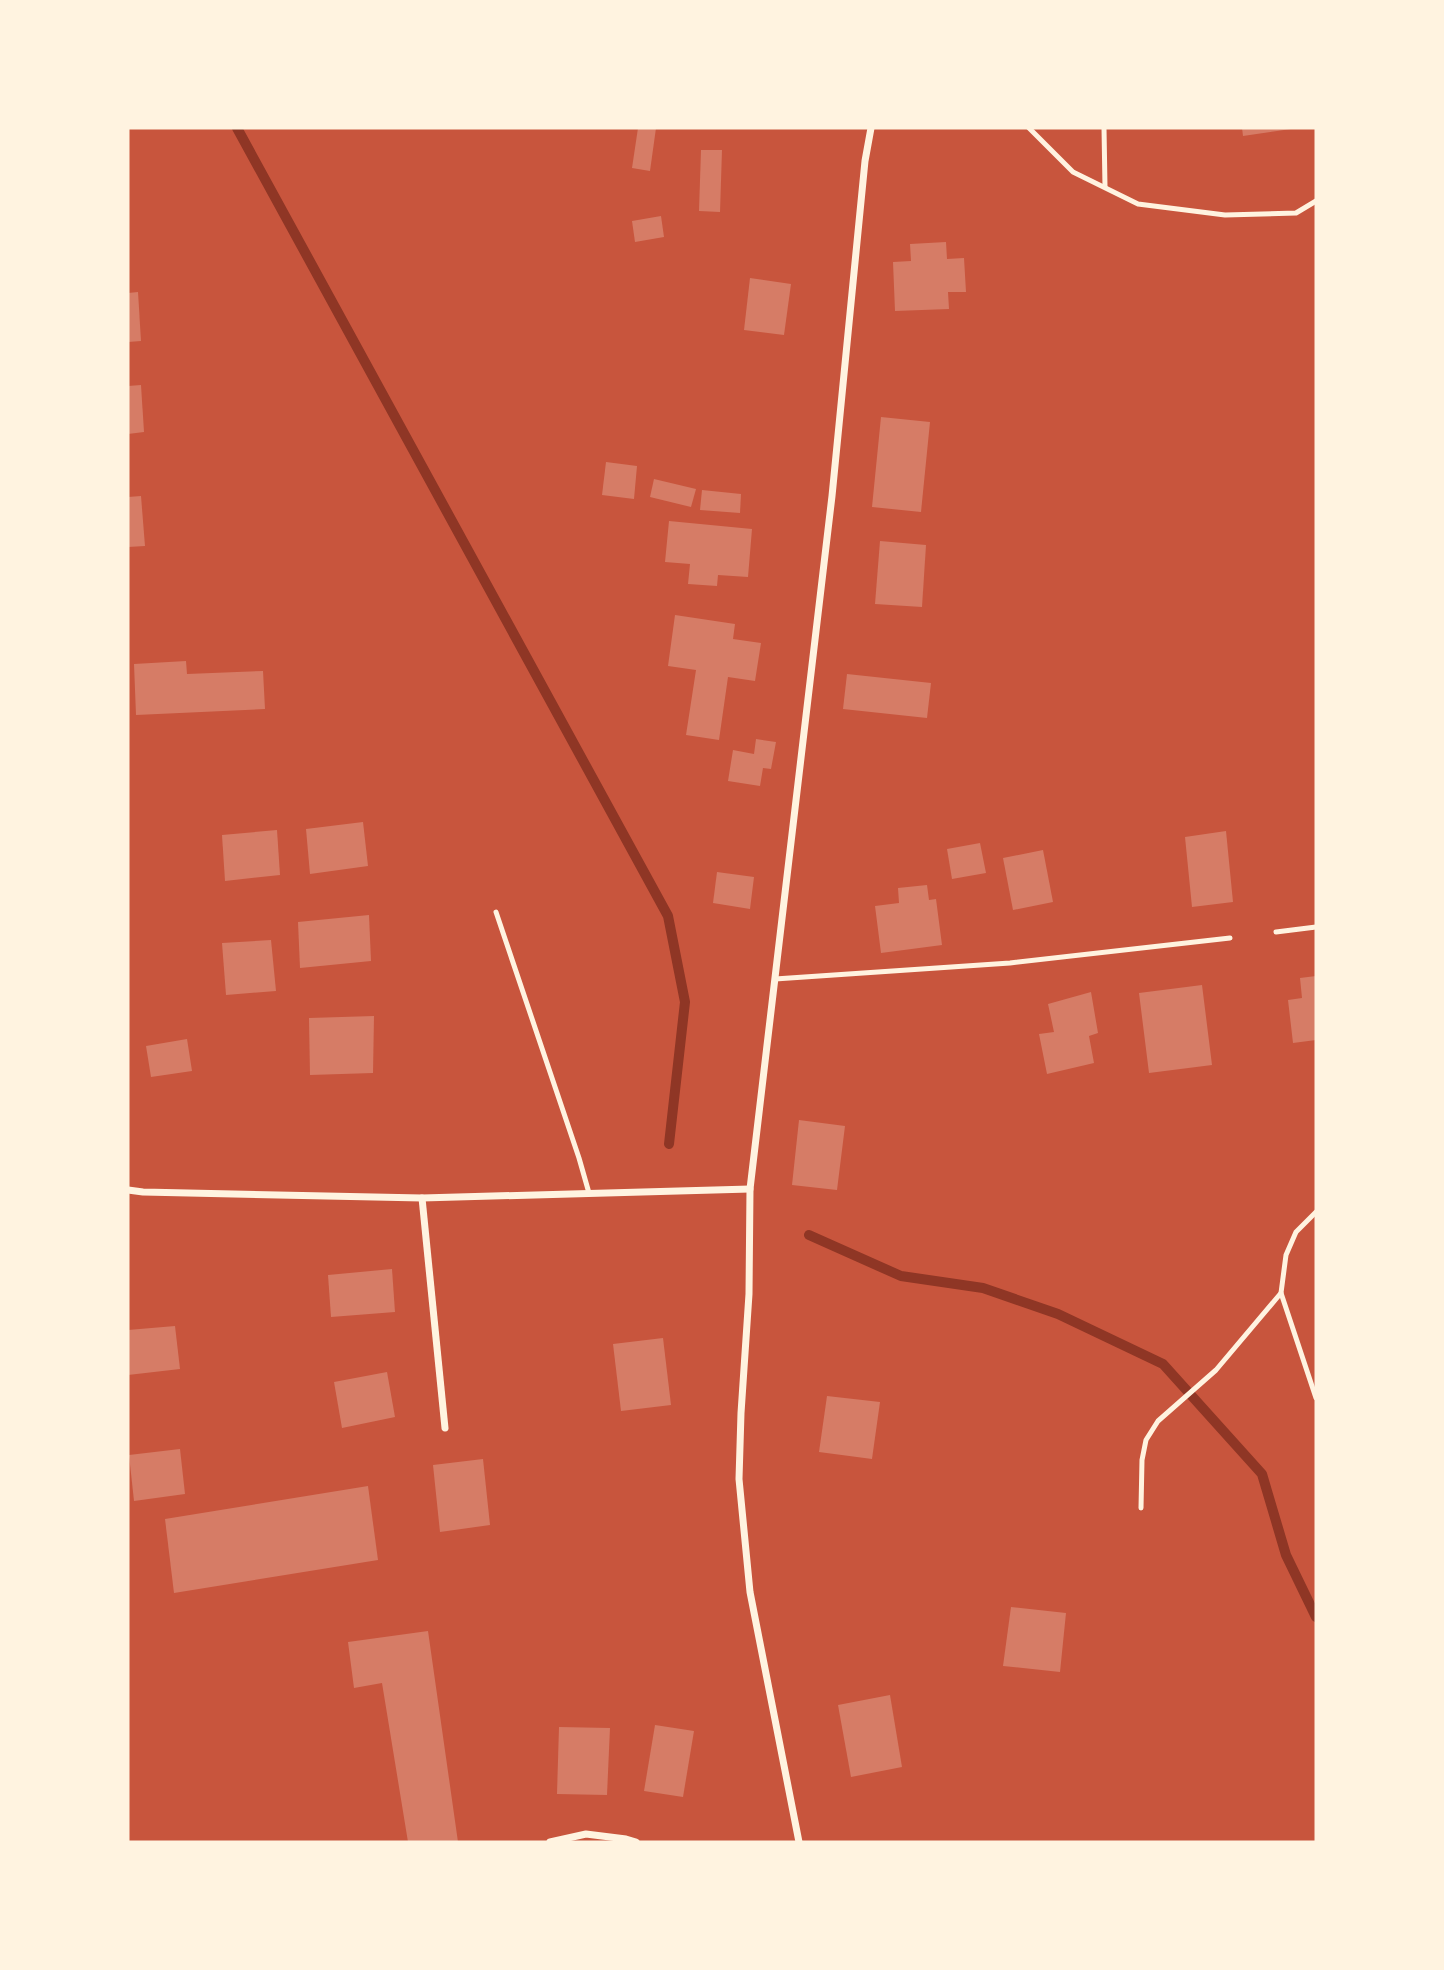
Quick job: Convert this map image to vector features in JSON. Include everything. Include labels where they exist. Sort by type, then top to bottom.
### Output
[{"type":"street","points":[[799,1842],[750,1592],[739,1479],[749,1294],[750,1189],[832,496],[865,161],[871,128]]},
{"type":"street","points":[[128,1189],[143,1192],[422,1198],[750,1189]]},
{"type":"street","points":[[422,1198],[445,1428]]},
{"type":"street","points":[[550,1842],[586,1835],[636,1842]]},
{"type":"lane","points":[[1029,128],[1073,172],[1138,204],[1225,215],[1296,213],[1316,201]]},
{"type":"lane","points":[[1104,128],[1105,187]]},
{"type":"lane","points":[[496,912],[589,1193]]},
{"type":"lane","points":[[1276,932],[1316,927]]},
{"type":"lane","points":[[775,979],[1010,963],[1230,938]]},
{"type":"lane","points":[[1316,1212],[1296,1232],[1291,1243],[1286,1255],[1281,1293],[1316,1398]]},
{"type":"lane","points":[[1141,1508],[1142,1460],[1146,1440],[1158,1421],[1216,1370],[1281,1293]]},
{"type":"building","points":[[638,128],[656,128],[650,171],[632,168]]},
{"type":"building","points":[[1242,128],[1291,128],[1291,129],[1243,136]]},
{"type":"building","points":[[701,150],[722,150],[720,212],[699,211]]},
{"type":"building","points":[[661,216],[664,237],[635,242],[632,221]]},
{"type":"building","points":[[946,242],[947,259],[964,258],[966,292],[948,292],[949,309],[895,311],[893,262],[911,261],[910,244]]},
{"type":"building","points":[[750,278],[791,284],[784,335],[744,330]]},
{"type":"building","points":[[138,292],[141,341],[128,342],[128,293]]},
{"type":"building","points":[[141,385],[144,432],[128,434],[128,386]]},
{"type":"building","points":[[881,417],[930,422],[921,512],[872,507]]},
{"type":"building","points":[[606,462],[637,466],[634,499],[602,495]]},
{"type":"building","points":[[654,479],[696,489],[691,507],[650,497]]},
{"type":"building","points":[[702,490],[741,494],[740,513],[700,510]]},
{"type":"building","points":[[141,496],[145,546],[128,547],[128,497]]},
{"type":"building","points":[[669,521],[752,529],[748,577],[718,575],[717,586],[688,584],[690,564],[665,562]]},
{"type":"building","points":[[880,541],[926,545],[922,607],[875,604]]},
{"type":"building","points":[[675,615],[735,624],[733,639],[761,643],[755,681],[728,677],[719,740],[686,735],[696,670],[668,666]]},
{"type":"building","points":[[186,661],[187,674],[263,671],[265,709],[136,715],[134,664]]},
{"type":"building","points":[[847,674],[931,683],[927,718],[843,709]]},
{"type":"building","points":[[756,739],[776,742],[771,769],[763,768],[760,786],[728,781],[733,750],[754,754]]},
{"type":"building","points":[[363,822],[368,866],[310,874],[306,829]]},
{"type":"building","points":[[277,830],[280,875],[225,881],[222,835]]},
{"type":"building","points":[[1226,831],[1233,902],[1192,907],[1185,837]]},
{"type":"building","points":[[980,843],[986,873],[952,879],[947,849]]},
{"type":"building","points":[[1043,850],[1053,902],[1013,910],[1003,858]]},
{"type":"building","points":[[717,872],[754,877],[750,909],[713,903]]},
{"type":"building","points":[[927,885],[929,900],[936,899],[942,945],[881,953],[875,906],[899,903],[898,888]]},
{"type":"building","points":[[369,915],[371,961],[300,968],[298,922]]},
{"type":"building","points":[[271,940],[276,991],[226,995],[222,943]]},
{"type":"building","points":[[1316,976],[1316,1040],[1293,1043],[1288,1000],[1302,998],[1300,978]]},
{"type":"building","points":[[1202,985],[1212,1065],[1149,1073],[1139,993]]},
{"type":"building","points":[[1091,992],[1098,1033],[1089,1036],[1094,1063],[1047,1074],[1039,1034],[1054,1032],[1048,1004]]},
{"type":"building","points":[[374,1016],[373,1073],[310,1075],[309,1018]]},
{"type":"building","points":[[187,1039],[192,1071],[151,1077],[146,1046]]},
{"type":"building","points":[[799,1120],[845,1126],[837,1190],[792,1185]]},
{"type":"building","points":[[392,1269],[395,1312],[331,1317],[328,1275]]},
{"type":"building","points":[[175,1326],[180,1369],[128,1375],[128,1330]]},
{"type":"building","points":[[663,1338],[671,1405],[621,1411],[613,1344]]},
{"type":"building","points":[[387,1372],[395,1417],[342,1428],[334,1382]]},
{"type":"building","points":[[827,1396],[880,1402],[872,1459],[819,1452]]},
{"type":"building","points":[[180,1449],[185,1494],[134,1501],[129,1455]]},
{"type":"building","points":[[483,1459],[490,1525],[440,1532],[433,1465]]},
{"type":"building","points":[[368,1486],[378,1560],[174,1593],[165,1519]]},
{"type":"building","points":[[1011,1607],[1066,1613],[1060,1672],[1003,1666]]},
{"type":"building","points":[[428,1631],[458,1842],[408,1842],[382,1683],[354,1688],[348,1642]]},
{"type":"building","points":[[890,1695],[902,1767],[851,1777],[838,1705]]},
{"type":"building","points":[[655,1725],[694,1731],[683,1797],[644,1791]]},
{"type":"building","points":[[559,1727],[610,1728],[607,1795],[557,1794]]},
{"type":"waterway","points":[[237,128],[668,916],[685,1002],[669,1144]]},
{"type":"waterway","points":[[809,1235],[901,1276],[983,1288],[1058,1314],[1163,1364],[1262,1474],[1286,1555],[1316,1617]]}]
